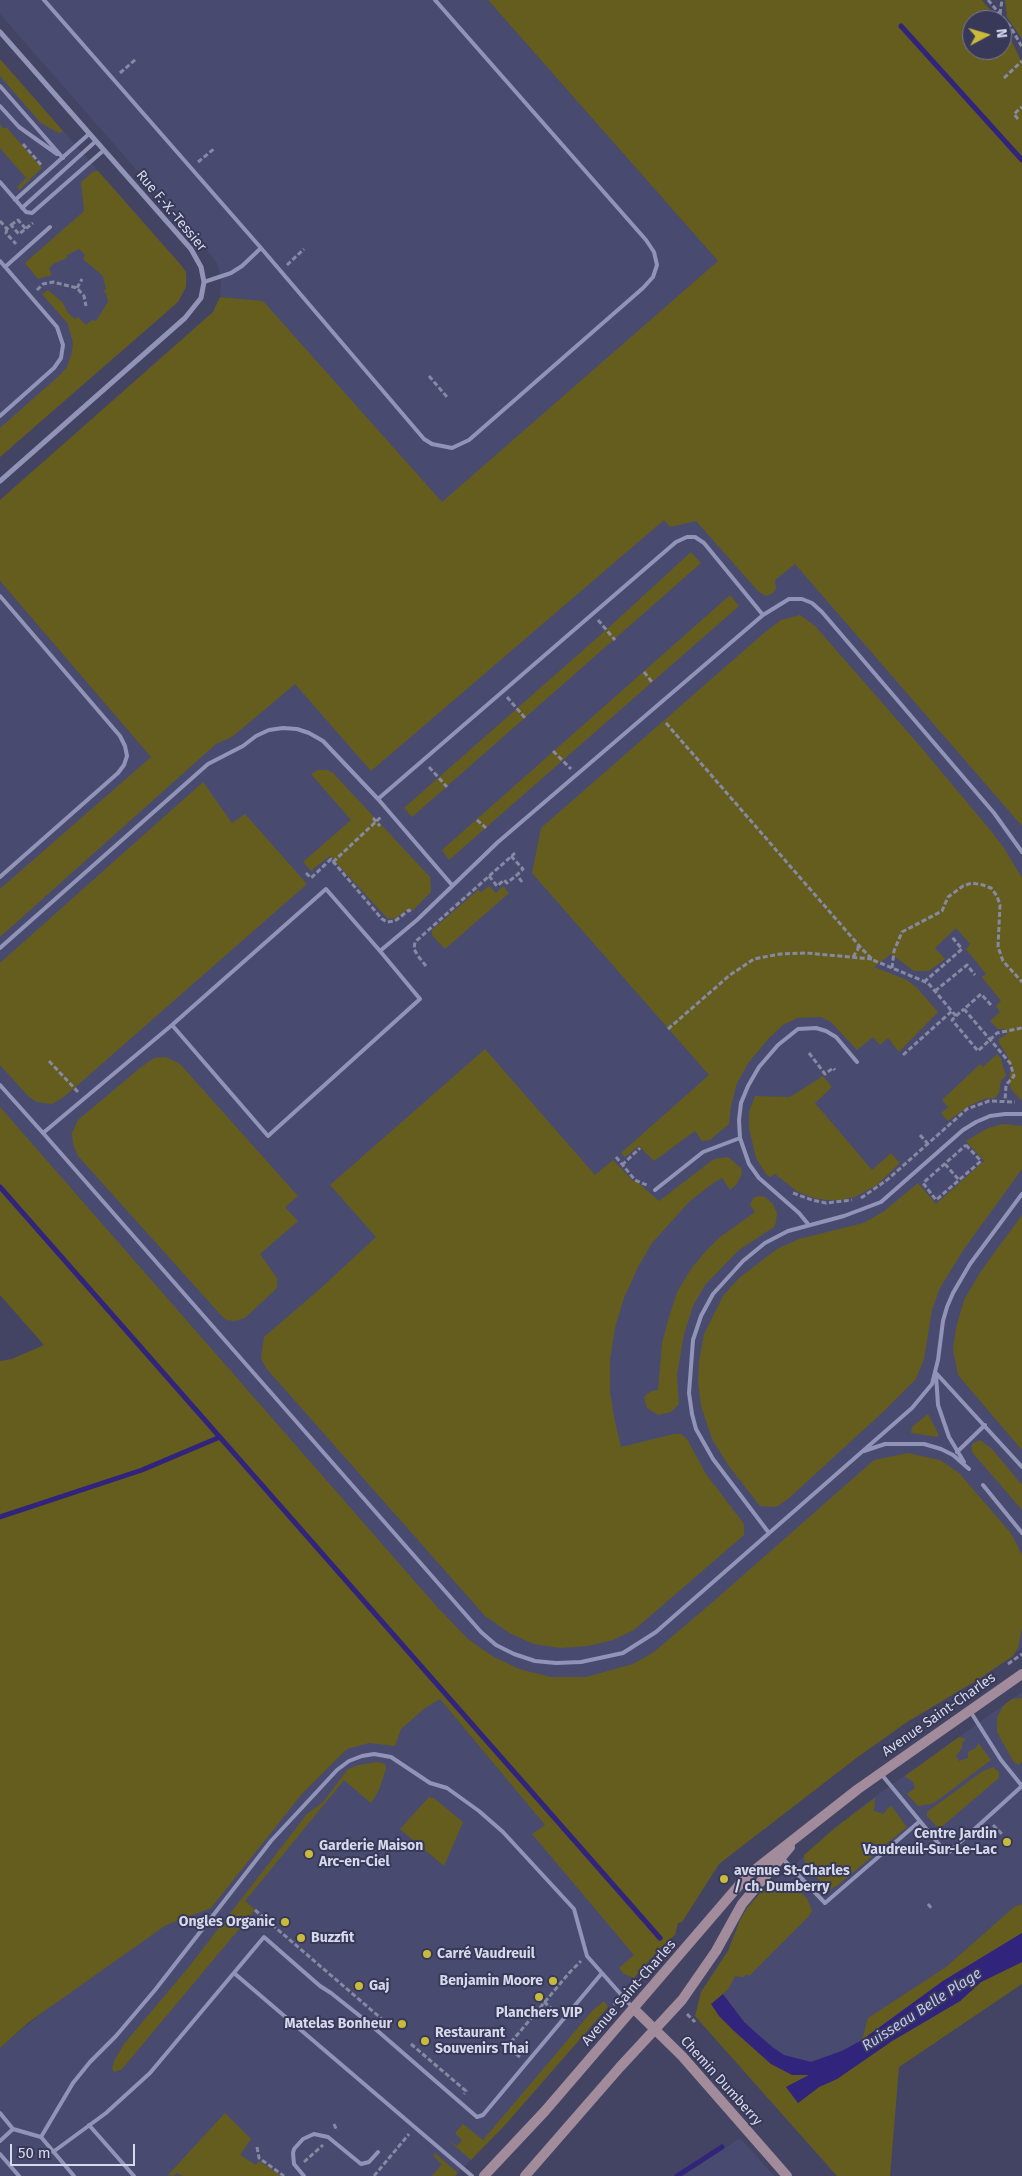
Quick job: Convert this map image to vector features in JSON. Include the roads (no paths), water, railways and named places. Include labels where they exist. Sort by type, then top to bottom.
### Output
[{"type":"street","name":"Rue F.-X.-Tessier","points":[[0,32],[191,249],[197,258],[204,282]]},
{"type":"street","points":[[0,481],[185,318],[201,298],[204,282]]},
{"type":"street","name":"Avenue Saint-Charles","points":[[484,2176],[545,2110],[739,1885],[880,1773],[1022,1674]]},
{"type":"street","name":"Avenue Saint-Charles","points":[[525,2176],[620,2067],[682,2000],[716,1951],[742,1904],[778,1854]]},
{"type":"street","name":"Chemin Dumberry","points":[[633,2008],[682,2056],[787,2176]]},
{"type":"lane","points":[[44,0],[192,168],[424,439],[432,444],[452,448],[469,440],[643,288],[653,277],[656,265],[654,252],[646,240],[435,0]]},
{"type":"lane","points":[[0,86],[63,158]]},
{"type":"lane","points":[[0,106],[19,128],[63,158]]},
{"type":"lane","points":[[16,200],[90,134]]},
{"type":"lane","points":[[22,208],[96,141]]},
{"type":"lane","points":[[0,182],[22,208],[29,213],[35,212],[104,150]]},
{"type":"lane","points":[[5,267],[50,227]]},
{"type":"lane","points":[[204,282],[242,266],[261,248]]},
{"type":"lane","points":[[0,261],[57,327],[62,338],[62,351],[54,368],[0,416]]},
{"type":"lane","points":[[378,799],[676,542],[687,537],[696,536],[704,542],[763,615]]},
{"type":"lane","points":[[0,596],[120,736],[127,756],[124,765],[118,773],[0,877]]},
{"type":"lane","points":[[380,951],[417,920],[498,842],[763,615],[789,599],[802,599],[812,603],[822,612],[994,813],[1022,852]]},
{"type":"lane","points":[[0,948],[208,764],[244,746],[256,736],[269,730],[283,728],[297,729],[323,741],[378,799],[452,886]]},
{"type":"lane","points":[[43,1133],[172,1025],[326,889],[420,999],[268,1136],[172,1025]]},
{"type":"lane","points":[[808,1224],[799,1213],[759,1178],[749,1164],[740,1138],[739,1120],[741,1103],[748,1086],[764,1060],[789,1035],[798,1029],[806,1028],[826,1031],[836,1037],[856,1062]]},
{"type":"lane","points":[[0,1085],[459,1609],[496,1645],[535,1661],[556,1663],[588,1661],[622,1652],[656,1632],[918,1402],[932,1384],[936,1373]]},
{"type":"lane","points":[[769,1533],[728,1481],[696,1429],[689,1393],[693,1340],[701,1316],[713,1294],[732,1271],[765,1243],[788,1231],[808,1224],[844,1216],[881,1202],[963,1130],[976,1122],[997,1115],[1022,1114]]},
{"type":"lane","points":[[655,1190],[703,1152],[740,1138]]},
{"type":"lane","points":[[860,1454],[886,1444],[902,1442],[924,1444],[953,1455],[970,1469],[957,1452],[938,1405],[936,1373],[943,1321],[946,1307],[953,1292],[970,1264],[1022,1194]]},
{"type":"lane","points":[[936,1373],[1022,1467]]},
{"type":"lane","points":[[957,1452],[985,1425]]},
{"type":"lane","points":[[982,1485],[1022,1533]]},
{"type":"lane","points":[[880,1773],[947,1854],[1022,1786],[1000,1760],[970,1710]]},
{"type":"lane","points":[[41,2137],[73,2083],[155,1990],[272,1841],[336,1770],[349,1760],[362,1756],[374,1754],[391,1757],[430,1783],[447,1788],[479,1811],[507,1835],[532,1866],[574,1909],[587,1956],[633,2008]]},
{"type":"lane","points":[[778,1854],[825,1903],[920,1821]]},
{"type":"lane","points":[[53,2152],[106,2113],[150,2073],[264,1937],[477,2117],[483,2114],[602,1973]]},
{"type":"lane","points":[[234,1973],[472,2176]]},
{"type":"lane","points":[[0,2113],[13,2130],[41,2137],[74,2176]]},
{"type":"lane","points":[[89,2125],[134,2176]]},
{"type":"lane","points":[[0,2141],[13,2130]]},
{"type":"lane","points":[[304,2176],[294,2164],[292,2153],[303,2139],[314,2134],[328,2136],[361,2164],[369,2162],[378,2152]]},
{"type":"lane","points":[[0,2154],[19,2176]]},
{"type":"water","name":"Ruisseau Belle Plage","points":[[1022,1933],[1022,1962],[981,1982],[960,2001],[892,2041],[837,2079],[819,2087],[798,2103],[786,2087],[809,2075],[792,2075],[771,2064],[719,2016],[711,2004],[723,1994],[744,2022],[772,2047],[784,2055],[811,2062],[842,2051],[862,2040],[943,1981]]},
{"type":"waterway","points":[[901,26],[1022,160]]},
{"type":"waterway","points":[[0,1187],[660,1938]]},
{"type":"waterway","points":[[0,1517],[142,1470],[220,1437]]},
{"type":"waterway","points":[[677,2176],[722,2147]]},
{"type":"place","name":"Centre Jardin Vaudreuil-Sur-Le-Lac","points":[[1007,1842]]},
{"type":"place","name":"Garderie Maison Arc-en-Ciel","points":[[309,1854]]},
{"type":"place","name":"avenue St-Charles / ch. Dumberry","points":[[724,1879]]},
{"type":"place","name":"Ongles Organic","points":[[285,1922]]},
{"type":"place","name":"Buzzfit","points":[[301,1938]]},
{"type":"place","name":"Carré Vaudreuil","points":[[427,1954]]},
{"type":"place","name":"Benjamin Moore","points":[[553,1981]]},
{"type":"place","name":"Gaj","points":[[359,1986]]},
{"type":"place","name":"Planchers VIP","points":[[539,1997]]},
{"type":"place","name":"Matelas Bonheur","points":[[402,2024]]},
{"type":"place","name":"Restaurant Souvenirs Thai","points":[[425,2041]]}]
